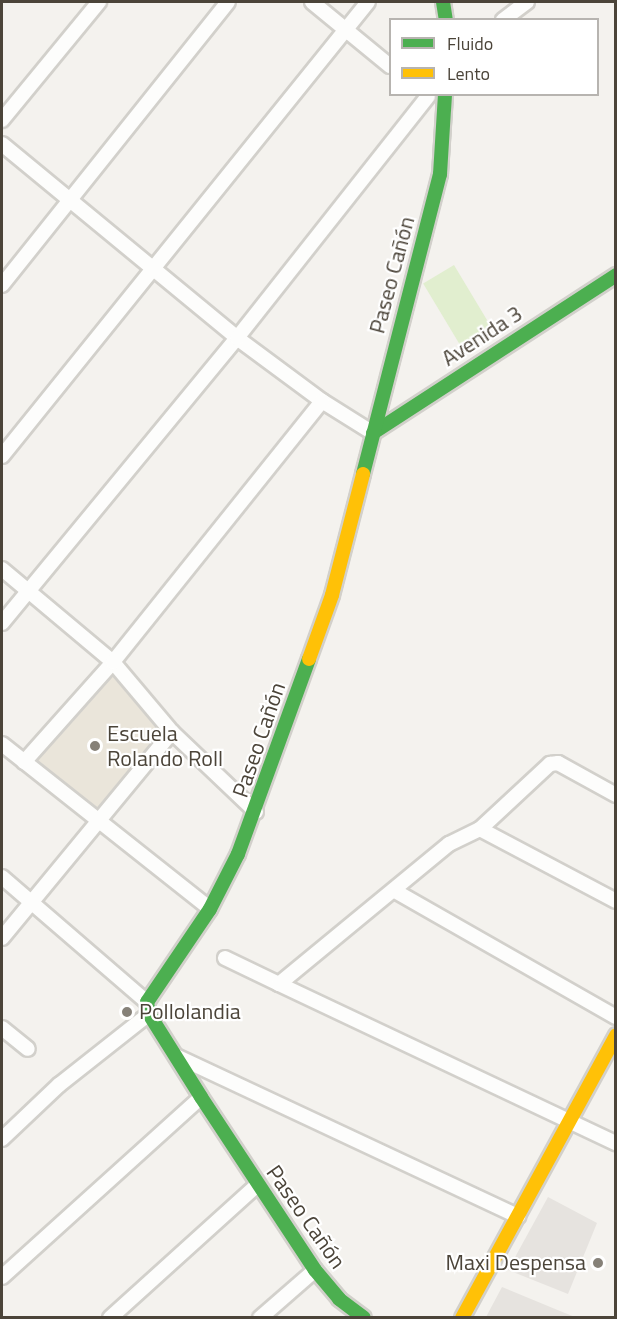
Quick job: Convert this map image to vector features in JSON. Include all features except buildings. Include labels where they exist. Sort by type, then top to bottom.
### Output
[{"type":"street","points":[[2,120],[99,2]]},
{"type":"street","points":[[2,285],[228,2]]},
{"type":"street","points":[[312,2],[389,65]]},
{"type":"street","points":[[2,456],[368,2]]},
{"type":"street","points":[[443,2],[446,18]]},
{"type":"street","points":[[506,18],[527,2]]},
{"type":"street","points":[[2,622],[30,592],[237,338],[426,96]]},
{"type":"street","points":[[430,96],[445,101]]},
{"type":"street","name":"Paseo Cañón","points":[[364,1317],[339,1299],[315,1270],[257,1185],[148,1008],[210,909],[256,812],[332,595],[440,174],[445,101]]},
{"type":"street","points":[[2,144],[69,201],[154,266],[237,338],[322,401],[373,432]]},
{"type":"street","name":"Avenida 3","points":[[373,432],[615,275]]},
{"type":"street","points":[[24,762],[113,662],[322,401]]},
{"type":"street","points":[[2,569],[113,662],[172,732],[256,812]]},
{"type":"street","points":[[2,938],[27,903],[172,732]]},
{"type":"street","points":[[2,744],[210,909]]},
{"type":"street","points":[[279,984],[395,891],[449,844],[480,829],[550,764],[558,763],[615,795]]},
{"type":"street","points":[[480,829],[615,902]]},
{"type":"street","points":[[2,877],[27,903],[148,1008],[59,1085],[2,1139]]},
{"type":"street","points":[[395,891],[615,1017]]},
{"type":"street","points":[[225,958],[615,1143]]},
{"type":"street","points":[[2,1028],[28,1049]]},
{"type":"street","points":[[462,1317],[615,1035]]},
{"type":"street","points":[[176,1056],[518,1216]]},
{"type":"street","points":[[2,1277],[201,1097]]},
{"type":"street","points":[[110,1317],[257,1185]]},
{"type":"street","points":[[260,1317],[315,1270]]},
{"type":"shaded area","name":"Escuela Rolando Roll","points":[[105,663],[168,733],[96,815],[23,759]]},
{"type":"shaded area","points":[[548,1197],[597,1223],[568,1294],[508,1270]]},
{"type":"shaded area","points":[[502,1287],[560,1311],[575,1317],[486,1317]]},
{"type":"green space","points":[[454,265],[492,328],[461,347],[423,284]]},
{"type":"traffic: fast","points":[[443,2],[446,18]]},
{"type":"traffic: fast","points":[[363,474],[440,174],[445,96]]},
{"type":"traffic: fast","points":[[373,433],[616,275]]},
{"type":"traffic: fast","points":[[309,659],[238,854],[210,909],[147,1002],[149,1014],[201,1097],[315,1270],[339,1299],[364,1318]]},
{"type":"traffic: slow","points":[[309,659],[332,595],[363,474]]},
{"type":"traffic: slow","points":[[462,1318],[616,1035]]},
{"type":"place","name":"Escuela Rolando Roll","points":[[95,746]]},
{"type":"place","name":"Pollolandia","points":[[127,1012]]},
{"type":"place","name":"Maxi Despensa","points":[[598,1263]]}]
